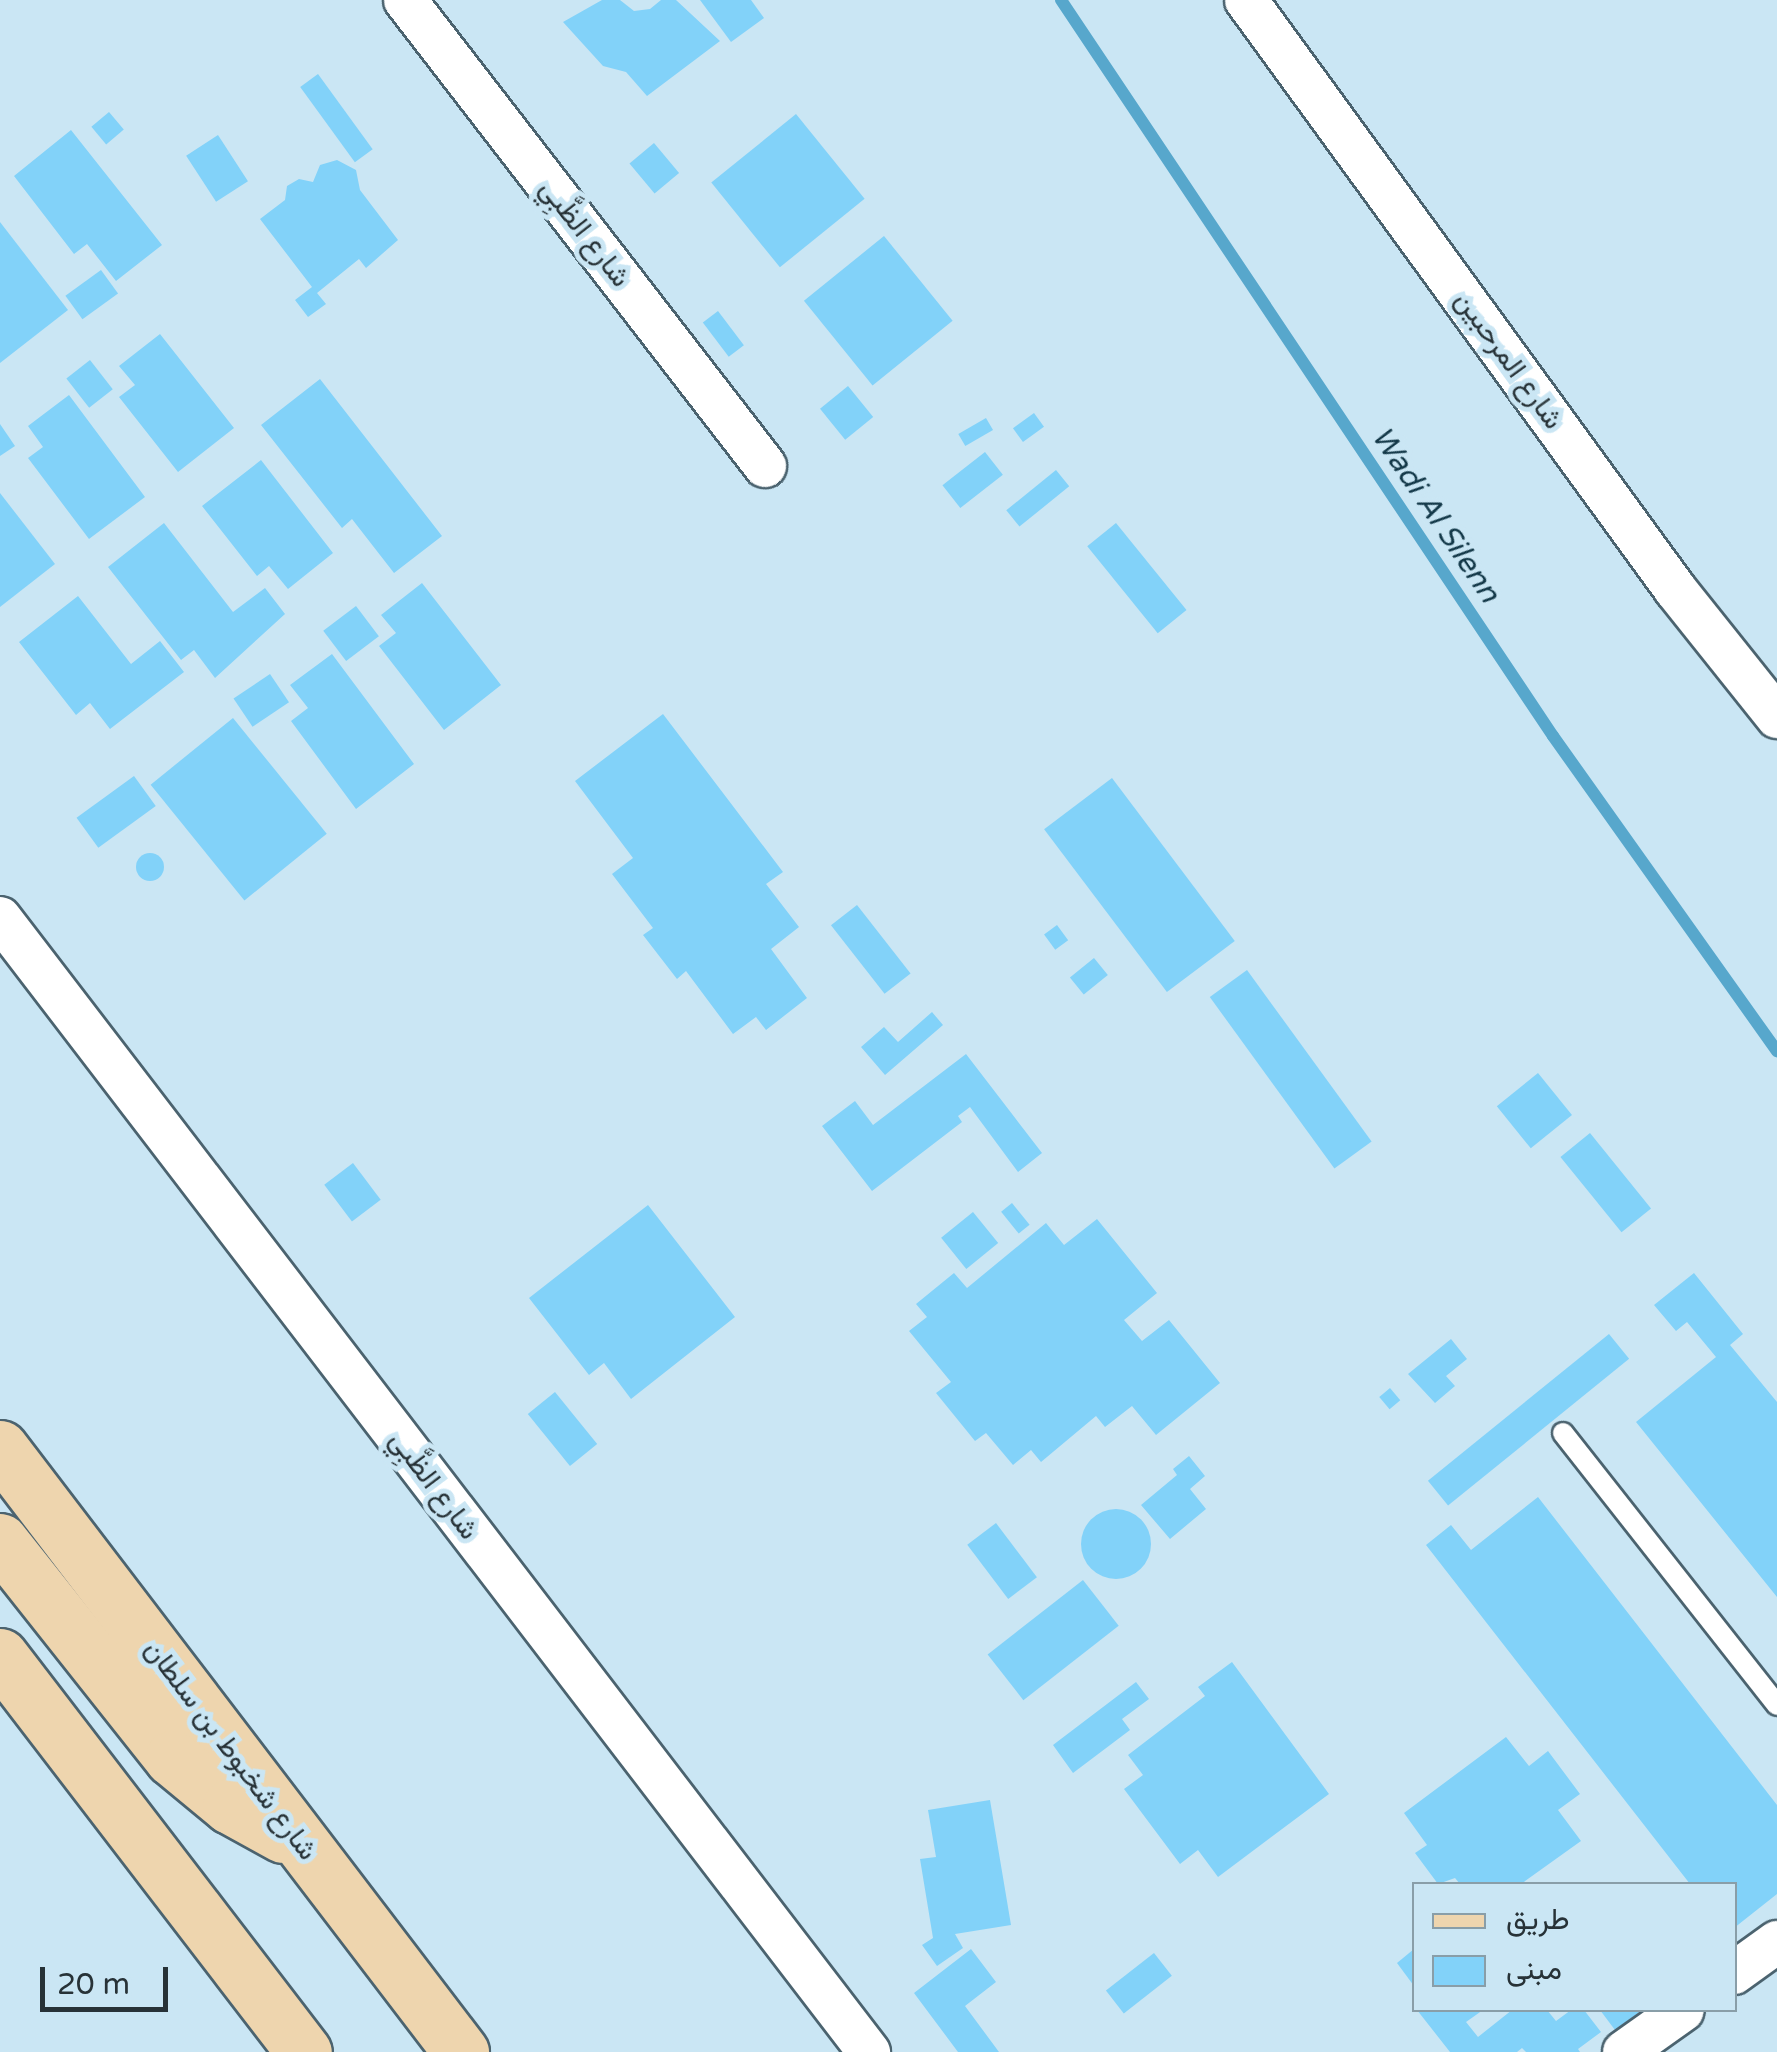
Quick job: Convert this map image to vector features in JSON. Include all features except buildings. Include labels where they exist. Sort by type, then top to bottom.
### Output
[{"type":"main road","name":"شارع شخبوط بن سلطان","points":[[0,1448],[461,2052]]},
{"type":"main road","points":[[0,1541],[172,1758],[230,1806],[303,1845]]},
{"type":"main road","points":[[0,1656],[304,2052]]},
{"type":"main road","points":[[0,1714],[174,1882]]},
{"type":"street","name":"شارع الظَّبِي","points":[[406,0],[765,466]]},
{"type":"street","name":"شارع المرحبين","points":[[1246,0],[1675,588],[1777,717]]},
{"type":"street","name":"شارع الظَّبِي","points":[[0,918],[869,2052]]},
{"type":"street","points":[[1737,1971],[1777,1942]]},
{"type":"street","points":[[1624,2052],[1681,2012]]},
{"type":"lane","points":[[1563,1433],[1777,1705]]},
{"type":"waterway","name":"Wadi Al Silenn","points":[[1061,0],[1553,736],[1777,1051]]}]
